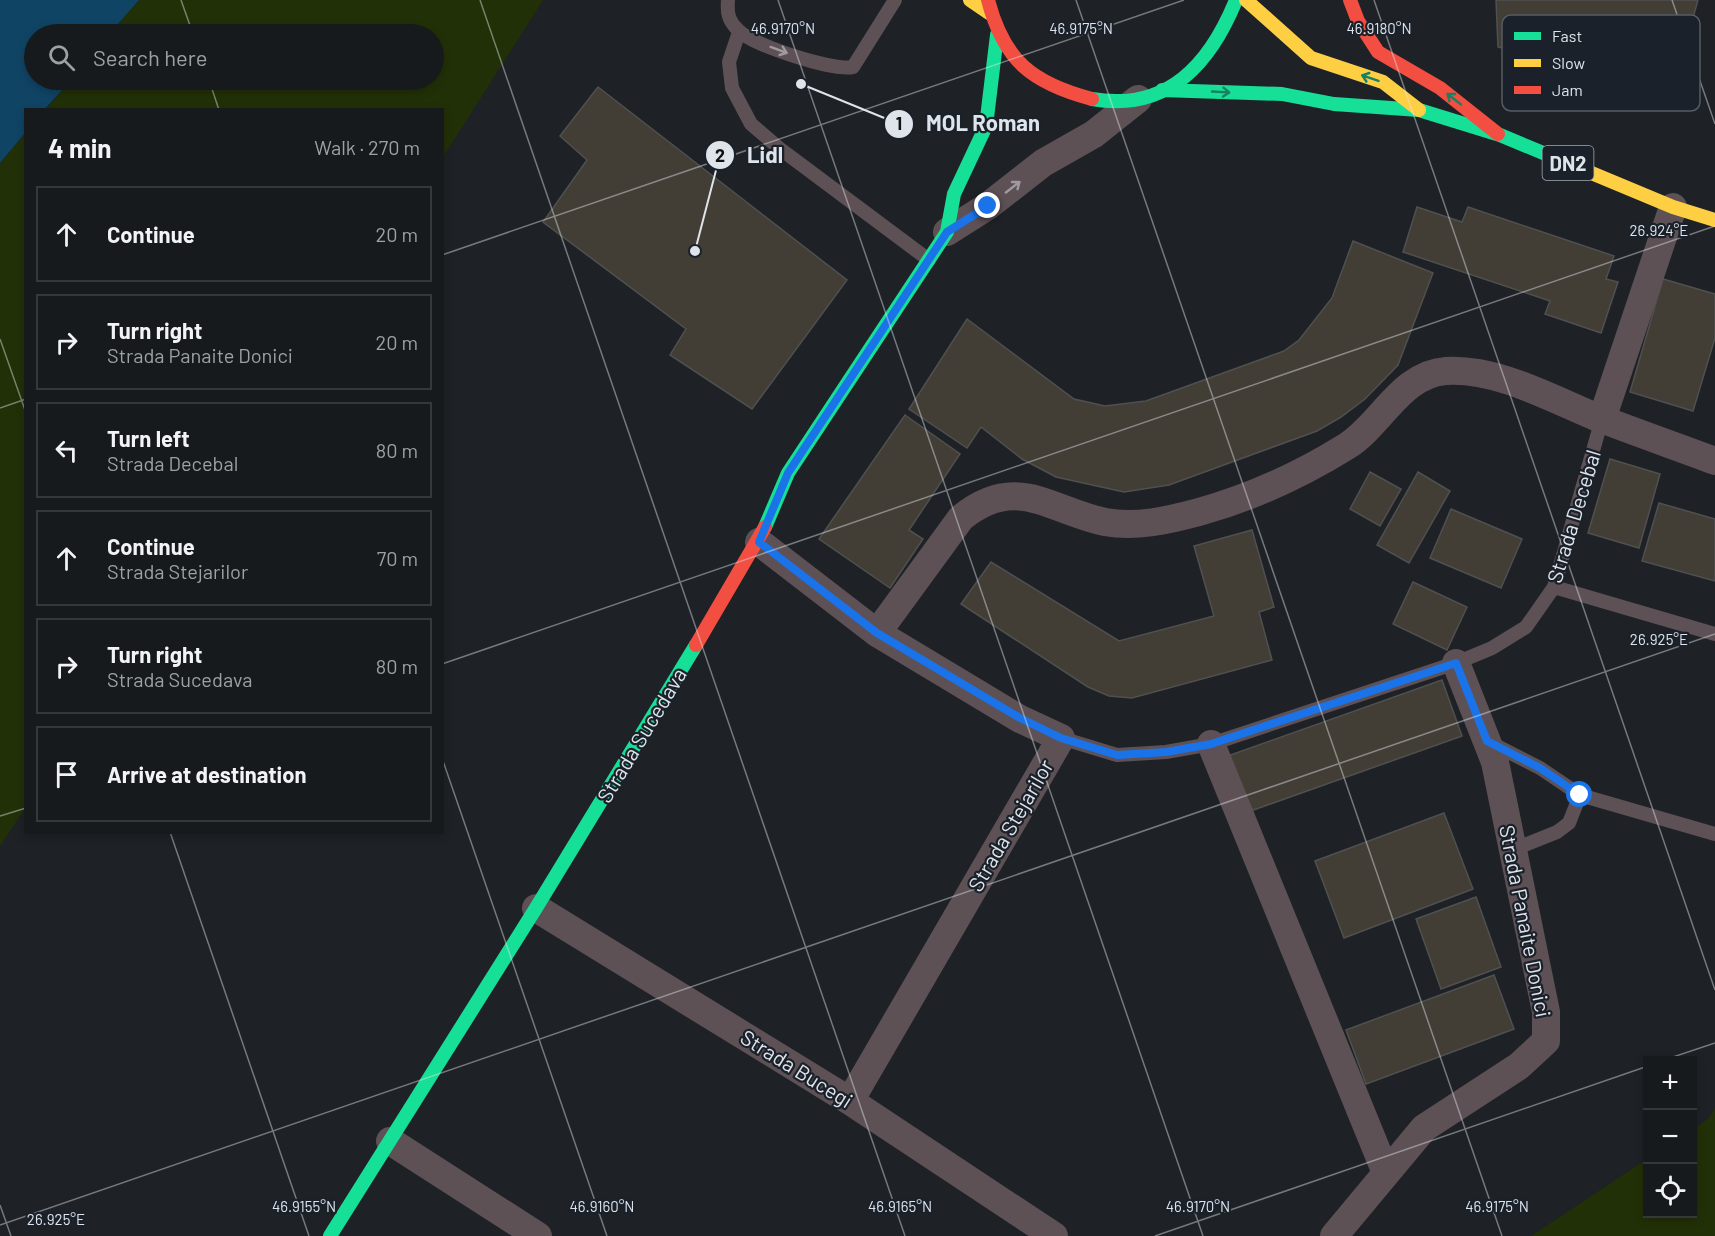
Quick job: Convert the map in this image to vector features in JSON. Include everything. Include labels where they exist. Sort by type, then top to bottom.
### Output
[{"type":"main road","name":"DN2","points":[[970,0],[988,6],[997,35],[1027,70],[1065,92],[1103,102],[1150,94],[1282,94],[1334,104],[1419,110],[1500,135],[1673,207],[1715,220]]},
{"type":"main road","name":"DN2","points":[[1150,94],[1183,80],[1206,59],[1236,0]]},
{"type":"main road","name":"DN2","points":[[1246,0],[1311,58],[1383,82],[1419,110]]},
{"type":"main road","points":[[1350,0],[1358,21],[1378,52],[1440,88],[1500,135]]},
{"type":"main road","name":"Strada Sucedava","points":[[330,1236],[536,908],[759,542],[788,473],[947,232],[954,194],[986,126],[997,35]]},
{"type":"street","name":"Strada Sucedava","points":[[947,232],[988,206],[1043,163],[1094,134],[1150,94]]},
{"type":"street","name":"Strada Decebal","points":[[1602,419],[1673,207]]},
{"type":"street","points":[[877,633],[962,518],[979,503],[1010,495],[1037,499],[1106,522],[1145,524],[1198,513],[1266,491],[1350,445],[1410,385],[1443,371],[1472,371],[1501,380],[1715,461]]},
{"type":"street","name":"Strada Stejarilor","points":[[759,542],[877,633],[1020,718],[1061,738],[850,1101]]},
{"type":"street","name":"Strada Panaite Donici","points":[[1334,1236],[1424,1128],[1519,1066],[1546,1041],[1546,1012],[1495,762],[1456,663]]},
{"type":"street","points":[[1211,744],[1386,1173]]},
{"type":"street","name":"Strada Bucegi","points":[[536,908],[850,1101],[1054,1236]]},
{"type":"street","points":[[390,1141],[538,1236]]},
{"type":"lane","points":[[728,0],[727,15],[739,32],[774,49],[840,69],[853,68],[895,0]]},
{"type":"lane","points":[[739,32],[729,62],[732,88],[751,124],[779,148],[929,260]]},
{"type":"lane","name":"Strada Decebal","points":[[1061,738],[1117,755],[1166,752],[1211,744],[1456,663],[1492,648],[1526,627],[1554,587],[1602,419]]},
{"type":"lane","points":[[1554,587],[1715,634]]},
{"type":"lane","points":[[1487,741],[1540,768],[1580,795],[1715,834]]},
{"type":"lane","points":[[1512,850],[1557,832],[1569,824],[1580,795]]},
{"type":"green space","points":[[139,0],[543,0],[444,155],[444,108],[47,108],[62,90],[444,90],[444,24],[118,24]]},
{"type":"green space","points":[[24,134],[24,810],[0,846],[0,163]]},
{"type":"green space","points":[[1715,1108],[1715,1236],[1531,1236],[1643,1162],[1643,1218],[1697,1218],[1697,1126],[1708,1119]]},
{"type":"water","points":[[0,0],[139,0],[118,24],[24,24],[24,90],[62,90],[46,108],[24,108],[24,134],[0,163]]},
{"type":"building","points":[[1496,0],[1698,0],[1694,15],[1502,15],[1502,48],[1498,47]]},
{"type":"building","points":[[598,87],[847,280],[752,409],[670,355],[686,329],[543,222],[587,160],[560,136]]},
{"type":"building","points":[[1417,207],[1462,222],[1468,207],[1614,256],[1606,279],[1618,282],[1601,333],[1545,314],[1550,301],[1403,252]]},
{"type":"building","points":[[1353,241],[1433,273],[1398,365],[1365,399],[1317,431],[1169,485],[1124,492],[1056,477],[1022,459],[981,427],[967,448],[909,409],[967,319],[1074,399],[1105,406],[1146,401],[1284,351],[1299,340],[1332,298]]},
{"type":"building","points":[[1663,279],[1715,294],[1715,338],[1693,411],[1630,392]]},
{"type":"building","points":[[905,415],[960,454],[909,530],[923,539],[890,588],[819,539]]},
{"type":"building","points":[[1610,459],[1660,474],[1639,548],[1588,533]]},
{"type":"building","points":[[1370,472],[1401,489],[1380,526],[1350,509]]},
{"type":"building","points":[[1418,472],[1450,491],[1409,563],[1377,545]]},
{"type":"building","points":[[1659,503],[1715,519],[1715,581],[1642,561]]},
{"type":"building","points":[[1451,509],[1522,539],[1501,588],[1430,558]]},
{"type":"building","points":[[1252,530],[1274,607],[1259,612],[1272,660],[1132,698],[1109,696],[1088,687],[961,604],[991,562],[1119,641],[1214,616],[1194,546]]},
{"type":"building","points":[[1413,582],[1467,607],[1447,650],[1393,624]]},
{"type":"building","points":[[1442,680],[1462,736],[1245,813],[1225,757]]},
{"type":"building","points":[[1444,813],[1473,889],[1344,938],[1315,861]]},
{"type":"building","points":[[1476,897],[1501,967],[1441,989],[1416,919]]},
{"type":"building","points":[[1494,975],[1514,1029],[1366,1084],[1346,1030]]},
{"type":"traffic: fast","points":[[1092,99],[1119,101],[1143,98],[1164,90],[1183,78],[1199,63],[1213,44],[1236,0]]},
{"type":"traffic: fast","points":[[765,527],[788,473],[947,232],[954,194],[986,126],[997,35]]},
{"type":"traffic: fast","points":[[1162,90],[1282,94],[1334,104],[1419,110],[1500,135],[1577,167]]},
{"type":"traffic: fast","points":[[330,1236],[536,908],[696,645]]},
{"type":"traffic: slow","points":[[970,0],[989,13]]},
{"type":"traffic: slow","points":[[1246,0],[1311,58],[1383,82],[1419,110]]},
{"type":"traffic: slow","points":[[1577,167],[1673,207],[1715,220]]},
{"type":"traffic: jam","points":[[988,0],[1003,39],[1023,66],[1037,77],[1053,85],[1092,99]]},
{"type":"traffic: jam","points":[[1350,0],[1358,21],[1378,52],[1440,88],[1498,134]]},
{"type":"traffic: jam","points":[[696,645],[765,527]]},
{"type":"place","name":"MOL Roman","points":[[801,84]]},
{"type":"place","name":"Lidl","points":[[695,251]]},
{"type":"route","points":[[988,206],[947,232],[788,473],[759,542],[877,633],[1020,718],[1061,738],[1117,755],[1166,752],[1211,744],[1456,663],[1487,741],[1540,768],[1580,795]]}]
